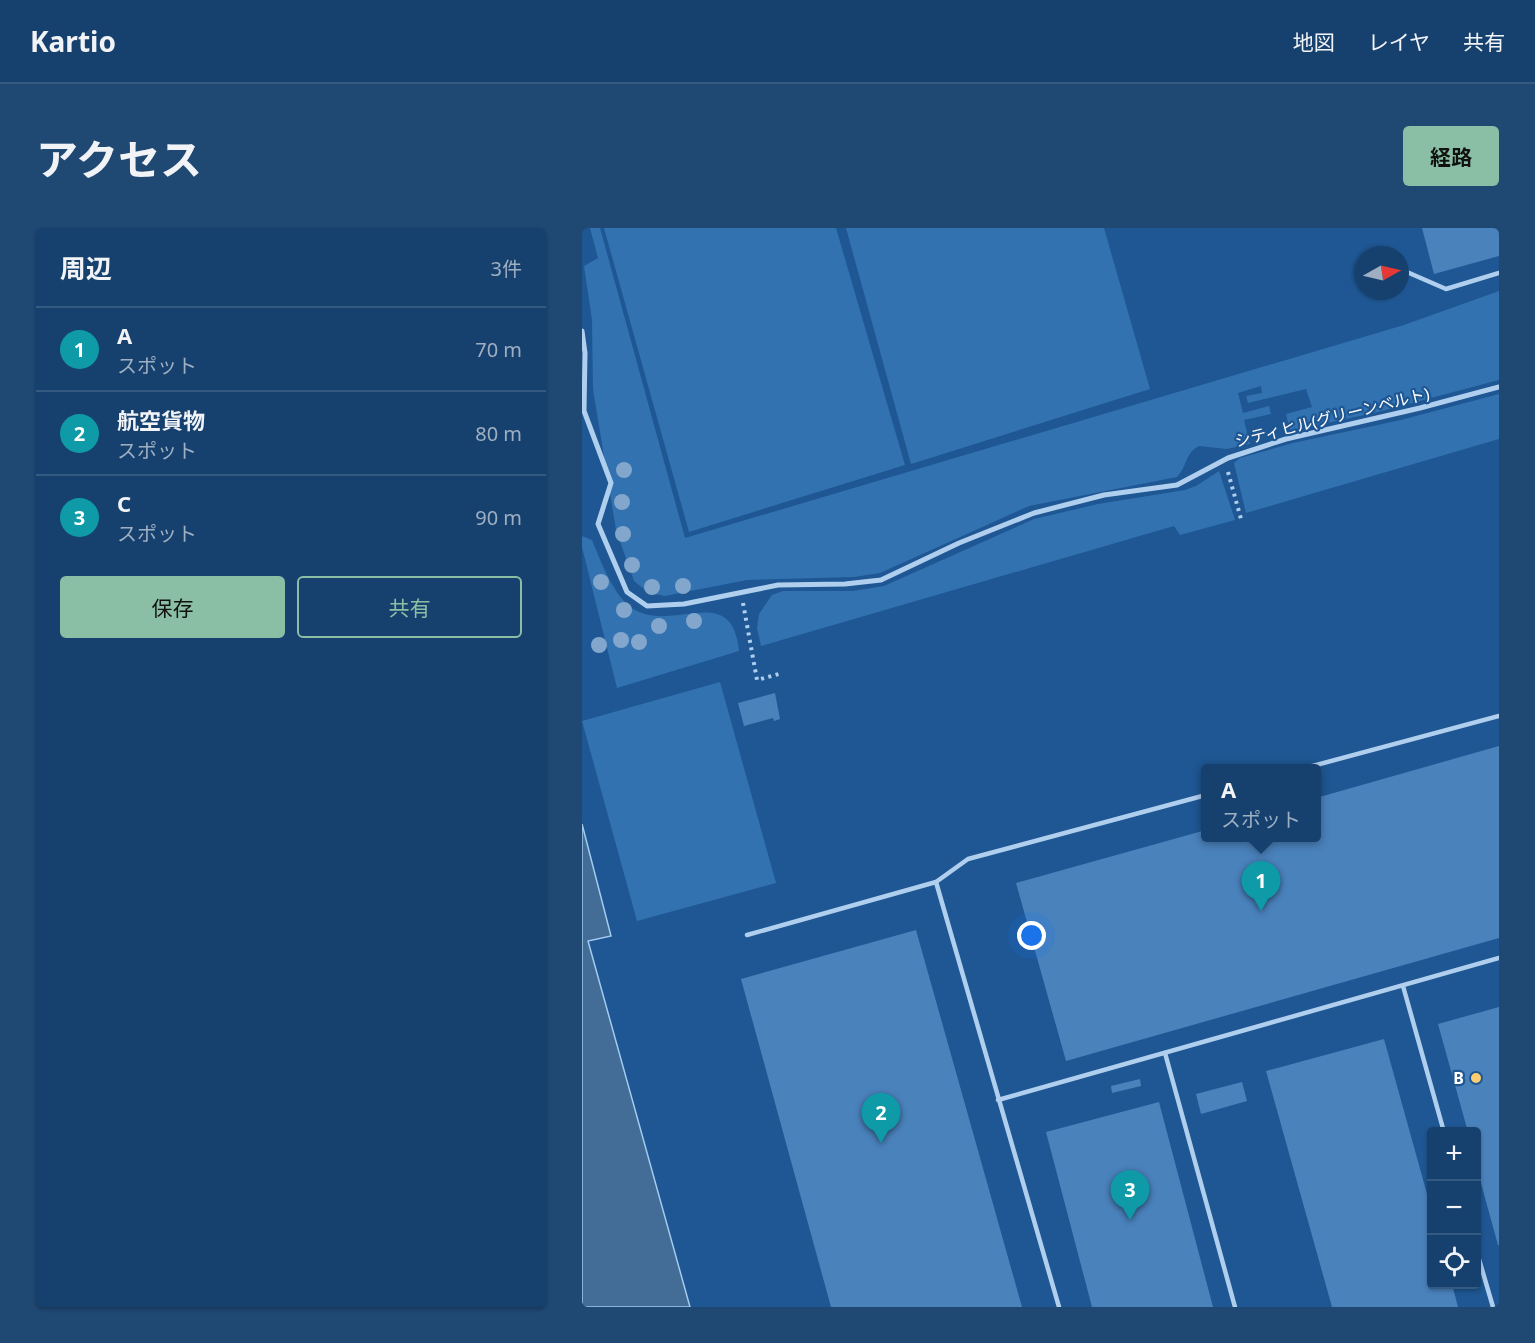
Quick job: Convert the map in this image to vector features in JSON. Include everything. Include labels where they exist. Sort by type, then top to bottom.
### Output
[{"type":"street","name":"シティヒル(グリーンベルト)","points":[[582,331],[585,353],[584,411],[611,483],[598,524],[627,592],[647,606],[684,604],[778,585],[845,584],[881,580],[959,543],[1034,513],[1104,495],[1177,485],[1224,460],[1286,439],[1397,414],[1499,387]]},
{"type":"lane","points":[[1409,273],[1446,289],[1499,273]]},
{"type":"lane","points":[[1320,764],[1499,717]]},
{"type":"lane","points":[[747,935],[936,882],[968,859],[1201,796]]},
{"type":"lane","points":[[936,882],[1059,1307]]},
{"type":"lane","points":[[998,1100],[1499,958]]},
{"type":"lane","points":[[1403,986],[1443,1127]]},
{"type":"lane","points":[[1165,1053],[1235,1307]]},
{"type":"lane","points":[[1481,1267],[1492,1307]]},
{"type":"path","points":[[1224,460],[1242,519]]},
{"type":"path","points":[[741,593],[758,680],[779,674]]},
{"type":"shaded area","points":[[590,228],[600,228],[685,538],[1404,325],[1499,291],[1499,380],[1378,412],[1290,431],[1286,414],[1312,407],[1306,389],[1248,403],[1246,396],[1262,393],[1261,386],[1238,393],[1243,413],[1269,406],[1271,414],[1244,420],[1250,444],[1227,449],[1199,446],[1191,452],[1177,477],[1029,506],[880,573],[854,577],[747,580],[665,596],[649,593],[634,581],[616,530],[593,389],[592,320],[584,266],[598,258]]},
{"type":"shaded area","points":[[604,228],[836,228],[905,465],[689,532]]},
{"type":"shaded area","points":[[846,228],[1104,228],[1150,389],[911,464]]},
{"type":"shaded area","points":[[1499,394],[1499,439],[1246,513],[1234,463],[1240,458],[1293,443],[1401,420]]},
{"type":"shaded area","points":[[1219,471],[1235,520],[1180,535],[1174,526],[761,646],[757,628],[759,614],[772,595],[783,591],[853,591],[884,586],[1034,519],[1098,504],[1185,490],[1196,486]]},
{"type":"shaded area","points":[[582,536],[592,540],[612,583],[628,605],[644,614],[661,616],[711,613],[724,617],[734,629],[739,651],[617,688],[582,547]]},
{"type":"shaded area","points":[[720,682],[776,883],[637,921],[582,721]]},
{"type":"shaded area","points":[[582,824],[611,936],[588,941],[690,1307],[582,1307]]},
{"type":"building","points":[[1422,228],[1499,228],[1499,256],[1434,274]]},
{"type":"building","points":[[775,693],[780,719],[774,721],[773,718],[744,726],[738,703]]},
{"type":"building","points":[[1499,746],[1499,938],[1066,1061],[1016,883],[1201,831],[1201,842],[1321,842],[1321,797]]},
{"type":"building","points":[[916,930],[1022,1307],[831,1307],[741,979]]},
{"type":"building","name":"B","points":[[1499,1007],[1499,1245],[1481,1183],[1481,1127],[1467,1127],[1438,1024]]},
{"type":"building","points":[[1384,1039],[1427,1194],[1427,1289],[1453,1289],[1458,1307],[1332,1307],[1266,1071]]},
{"type":"building","points":[[1140,1079],[1141,1086],[1112,1093],[1111,1086]]},
{"type":"building","points":[[1242,1082],[1247,1101],[1201,1114],[1196,1094]]},
{"type":"building","points":[[1159,1102],[1213,1307],[1092,1307],[1046,1132]]},
{"type":"place","name":"A","points":[[1261,911]]},
{"type":"place","name":"B","points":[[1476,1078]]},
{"type":"place","name":"航空貨物","points":[[881,1143]]},
{"type":"place","name":"C","points":[[1130,1220]]}]
